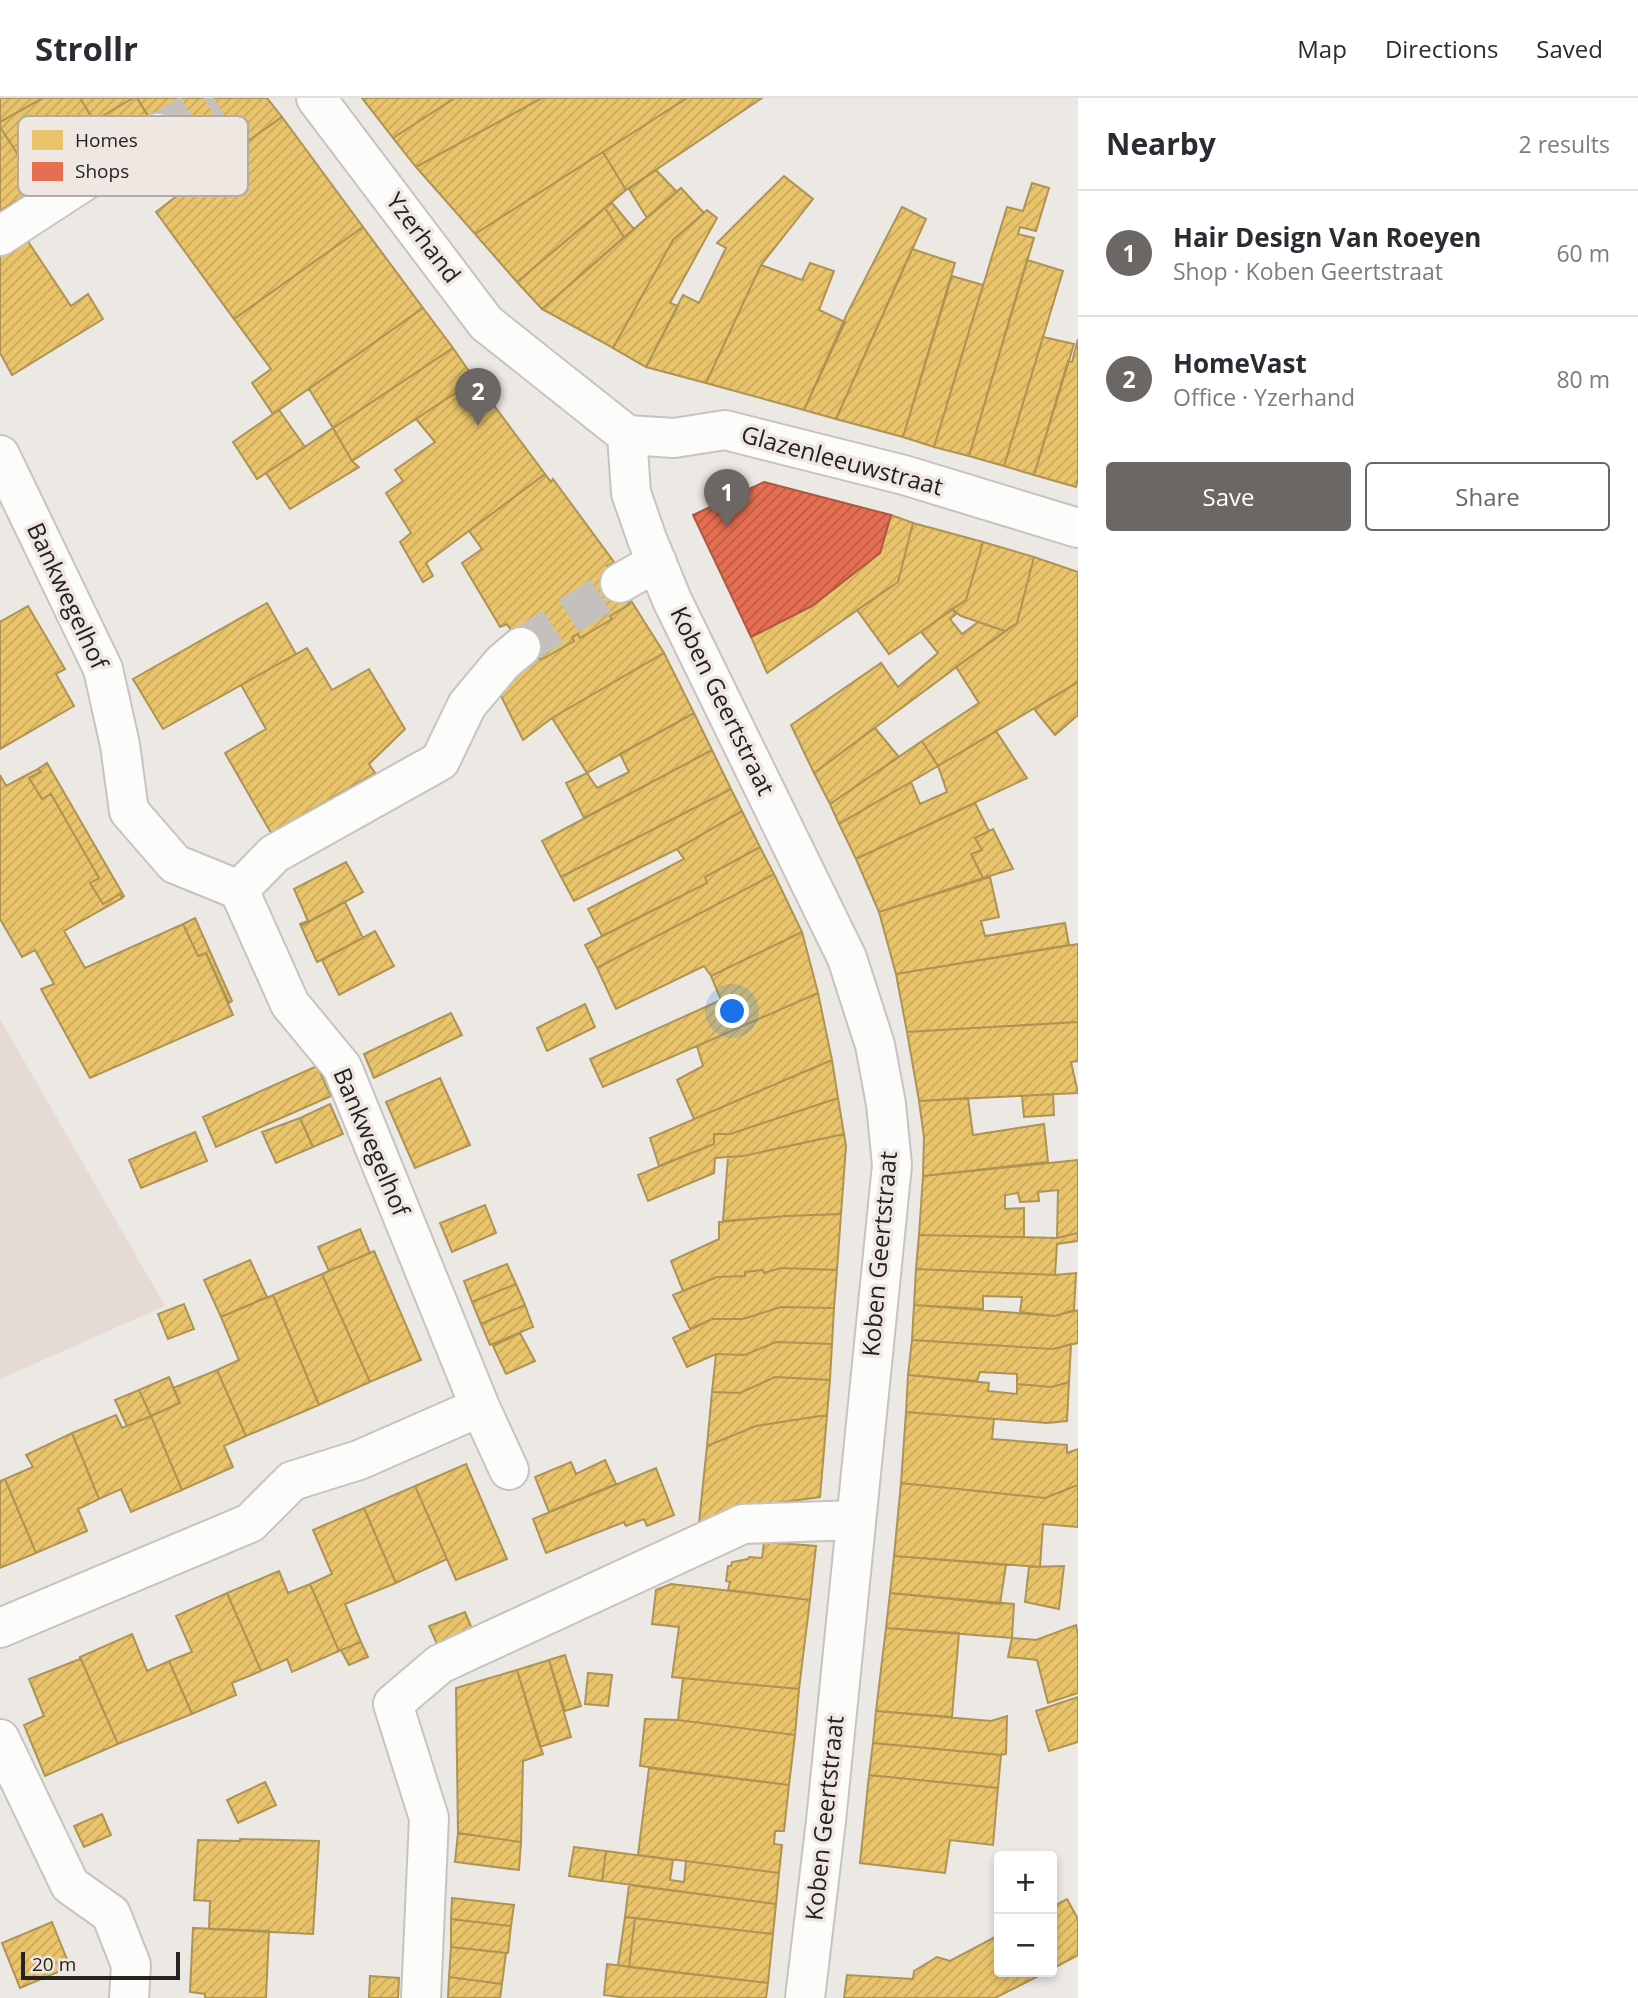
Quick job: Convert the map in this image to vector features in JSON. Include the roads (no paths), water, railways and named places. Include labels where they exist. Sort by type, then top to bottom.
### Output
[{"type":"street","name":"Yzerhand","points":[[316,98],[486,323],[627,435]]},
{"type":"street","points":[[0,236],[61,196]]},
{"type":"street","name":"Glazenleeuwstraat","points":[[627,435],[674,438],[725,430],[904,475],[1078,528]]},
{"type":"street","name":"Koben Geertstraat","points":[[627,435],[631,493],[657,562],[678,612],[847,958],[875,1045],[886,1104],[892,1165],[826,1821],[805,1998]]},
{"type":"street","name":"Bankwegelhof","points":[[0,455],[103,669],[120,745],[129,811],[175,864],[239,890],[290,1004],[342,1068],[480,1407],[509,1470]]},
{"type":"street","points":[[620,583],[657,562]]},
{"type":"street","points":[[239,890],[275,854],[440,761],[467,705],[503,662],[521,647]]},
{"type":"street","points":[[0,1628],[250,1523],[292,1481],[359,1460],[480,1407]]},
{"type":"street","points":[[421,1998],[429,1818],[393,1704],[440,1664],[743,1524],[855,1520]]},
{"type":"street","points":[[0,1739],[70,1885],[111,1914],[131,1965],[129,1998]]},
{"type":"tunnel","points":[[185,116],[214,98]]},
{"type":"tunnel","points":[[521,647],[620,583]]},
{"type":"place","name":"HomeVast","points":[[478,426]]},
{"type":"place","name":"Hair Design Van Roeyen","points":[[727,527]]}]
